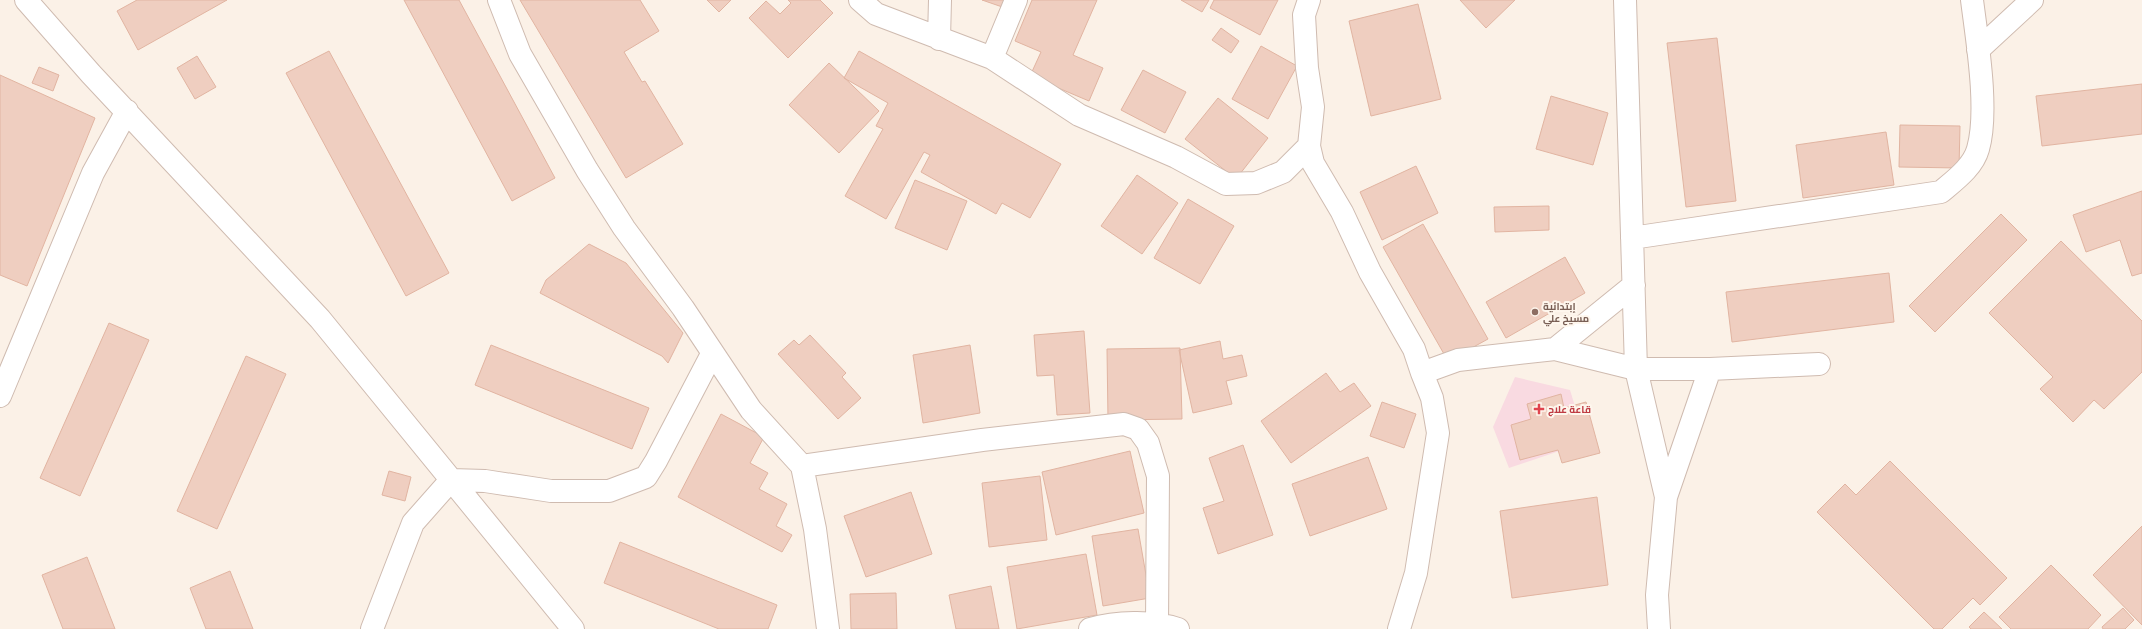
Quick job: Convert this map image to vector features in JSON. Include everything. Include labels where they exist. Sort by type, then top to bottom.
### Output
[{"type":"street","points":[[27,0],[127,111],[320,320],[376,386],[573,629]]},
{"type":"street","points":[[498,0],[520,54],[587,170],[624,228],[683,308],[750,410],[802,466],[815,528],[828,629]]},
{"type":"street","points":[[860,0],[876,14],[992,58],[1079,115],[1176,157],[1226,184],[1256,183],[1283,172],[1309,146]]},
{"type":"street","points":[[939,39],[940,0]]},
{"type":"street","points":[[992,58],[1016,0]]},
{"type":"street","points":[[1309,0],[1304,15],[1307,68],[1313,107],[1309,146],[1313,163],[1342,212],[1370,272],[1414,349],[1432,398],[1438,434],[1416,574],[1399,629]]},
{"type":"street","points":[[1625,0],[1636,369],[1666,497]]},
{"type":"street","points":[[1632,238],[1941,192],[1965,172],[1978,150],[1983,120],[1978,50],[1972,0]]},
{"type":"street","points":[[1978,50],[2032,0]]},
{"type":"street","points":[[0,396],[93,173],[127,111]]},
{"type":"street","points":[[1555,348],[1634,286]]},
{"type":"street","points":[[1422,374],[1458,360],[1555,348],[1636,369],[1710,369],[1819,364]]},
{"type":"street","points":[[372,629],[413,523],[451,480],[486,480],[551,492],[609,491],[646,477],[656,462],[712,354]]},
{"type":"street","points":[[1658,629],[1657,595],[1666,497],[1710,369]]},
{"type":"street","points":[[802,466],[982,440],[1124,424],[1138,429],[1148,442],[1158,476],[1167,627],[1113,623],[1090,629]]},
{"type":"shaded area","name":"قاعة علاج","points":[[1515,377],[1570,390],[1586,442],[1509,468],[1493,427]]},
{"type":"building","points":[[137,0],[227,0],[138,50],[117,11]]},
{"type":"building","points":[[404,0],[459,0],[555,178],[512,201]]},
{"type":"building","points":[[520,0],[640,0],[659,31],[624,52],[642,82],[645,81],[683,144],[626,178]]},
{"type":"building","points":[[707,0],[731,0],[719,12]]},
{"type":"building","points":[[788,0],[820,0],[833,13],[788,58],[749,18],[766,1],[780,14],[791,3]]},
{"type":"building","points":[[982,0],[1014,0],[1011,10]]},
{"type":"building","points":[[1032,0],[1097,0],[1073,55],[1103,68],[1089,101],[1030,76],[1041,52],[1015,41]]},
{"type":"building","points":[[1181,0],[1209,0],[1202,12]]},
{"type":"building","points":[[1214,0],[1278,0],[1260,35],[1210,8]]},
{"type":"building","points":[[1460,0],[1515,0],[1486,28]]},
{"type":"building","points":[[1418,4],[1441,99],[1371,116],[1349,21]]},
{"type":"building","points":[[1221,28],[1239,41],[1231,53],[1212,40]]},
{"type":"building","points":[[1717,38],[1736,201],[1686,207],[1667,43]]},
{"type":"building","points":[[1261,46],[1297,66],[1268,119],[1232,99]]},
{"type":"building","points":[[329,51],[449,273],[406,296],[286,73]]},
{"type":"building","points":[[859,51],[1061,164],[1030,218],[1002,203],[996,214],[921,172],[930,155],[924,152],[886,219],[845,196],[883,129],[876,126],[888,103],[844,78]]},
{"type":"building","points":[[197,56],[216,87],[195,99],[177,68]]},
{"type":"building","points":[[829,63],[879,111],[839,153],[789,105]]},
{"type":"building","points":[[39,67],[59,75],[53,91],[32,83]]},
{"type":"building","points":[[1143,70],[1186,92],[1165,133],[1121,110]]},
{"type":"building","points":[[0,75],[95,118],[27,286],[0,275]]},
{"type":"building","points":[[2142,84],[2142,134],[2042,146],[2036,96]]},
{"type":"building","points":[[1551,96],[1608,113],[1593,165],[1536,149]]},
{"type":"building","points":[[1218,98],[1268,138],[1236,179],[1185,139]]},
{"type":"building","points":[[1900,125],[1960,126],[1959,168],[1899,167]]},
{"type":"building","points":[[1886,132],[1894,185],[1803,198],[1796,145]]},
{"type":"building","points":[[1416,166],[1438,213],[1382,240],[1360,192]]},
{"type":"building","points":[[1137,175],[1178,203],[1142,254],[1101,226]]},
{"type":"building","points":[[915,180],[967,201],[947,250],[895,228]]},
{"type":"building","points":[[2142,191],[2142,273],[2132,276],[2120,240],[2086,252],[2073,215]]},
{"type":"building","points":[[1188,199],[1234,226],[1200,284],[1154,258]]},
{"type":"building","points":[[1549,206],[1549,230],[1495,232],[1494,207]]},
{"type":"building","points":[[2001,214],[2027,240],[1935,332],[1909,306]]},
{"type":"building","points":[[1423,224],[1488,339],[1448,361],[1383,247]]},
{"type":"building","points":[[2061,241],[2142,321],[2142,372],[2104,409],[2094,400],[2073,422],[2040,389],[2053,377],[1989,313]]},
{"type":"building","points":[[589,244],[626,263],[683,333],[668,363],[662,356],[540,293],[546,280]]},
{"type":"building","points":[[1565,257],[1585,293],[1506,338],[1486,302]]},
{"type":"building","points":[[1889,273],[1894,322],[1732,342],[1726,292]]},
{"type":"building","points":[[109,323],[149,340],[80,496],[40,478]]},
{"type":"building","points":[[1084,331],[1090,413],[1057,415],[1054,375],[1037,376],[1034,335]]},
{"type":"building","points":[[810,335],[846,373],[842,377],[861,398],[838,419],[778,354],[794,340],[799,345]]},
{"type":"building","points":[[1220,341],[1223,359],[1242,355],[1247,376],[1226,381],[1232,404],[1193,413],[1179,350]]},
{"type":"building","points":[[491,345],[649,408],[632,449],[475,385]]},
{"type":"building","points":[[970,345],[980,413],[923,423],[913,355]]},
{"type":"building","points":[[1180,348],[1182,419],[1108,420],[1107,349]]},
{"type":"building","points":[[246,356],[286,374],[217,529],[177,511]]},
{"type":"building","points":[[1326,373],[1340,392],[1354,383],[1371,406],[1291,463],[1261,421]]},
{"type":"building","points":[[1561,394],[1564,408],[1586,402],[1600,453],[1562,463],[1558,450],[1520,460],[1511,425],[1531,419],[1527,404]]},
{"type":"building","points":[[1382,402],[1416,414],[1404,448],[1370,436]]},
{"type":"building","points":[[721,414],[764,437],[750,463],[768,473],[759,489],[787,504],[776,526],[792,535],[782,552],[678,497]]},
{"type":"building","points":[[1243,445],[1273,535],[1218,554],[1203,508],[1224,501],[1209,458]]},
{"type":"building","points":[[1130,451],[1144,513],[1056,535],[1042,472]]},
{"type":"building","points":[[1368,457],[1387,509],[1310,536],[1292,484]]},
{"type":"building","points":[[1890,461],[2007,578],[1980,605],[1973,598],[1942,629],[1934,629],[1817,512],[1845,484],[1856,495]]},
{"type":"building","points":[[389,471],[411,477],[405,501],[382,495]]},
{"type":"building","points":[[1040,476],[1047,540],[989,547],[982,483]]},
{"type":"building","points":[[911,492],[932,554],[866,577],[844,516]]},
{"type":"building","points":[[1597,497],[1608,585],[1512,598],[1500,511]]},
{"type":"building","points":[[2142,526],[2142,625],[2093,575]]},
{"type":"building","points":[[1138,529],[1150,598],[1103,606],[1092,536]]},
{"type":"building","points":[[620,542],[777,605],[768,629],[719,629],[604,583]]},
{"type":"building","points":[[1086,554],[1097,615],[1017,629],[1007,567]]},
{"type":"building","points":[[87,557],[115,629],[63,629],[42,575]]},
{"type":"building","points":[[2051,565],[2101,615],[2088,629],[2011,629],[1999,617]]},
{"type":"building","points":[[230,571],[253,629],[206,629],[190,588]]},
{"type":"building","points":[[991,586],[999,629],[956,629],[949,595]]},
{"type":"building","points":[[896,593],[897,629],[851,629],[850,594]]},
{"type":"building","points":[[2123,608],[2134,620],[2125,629],[2103,629],[2102,627]]},
{"type":"building","points":[[1984,612],[2002,629],[1971,629],[1969,627]]},
{"type":"place","name":"إبتدائية مسيخ علي","points":[[1535,312]]},
{"type":"place","name":"قاعة علاج","points":[[1539,409]]}]
